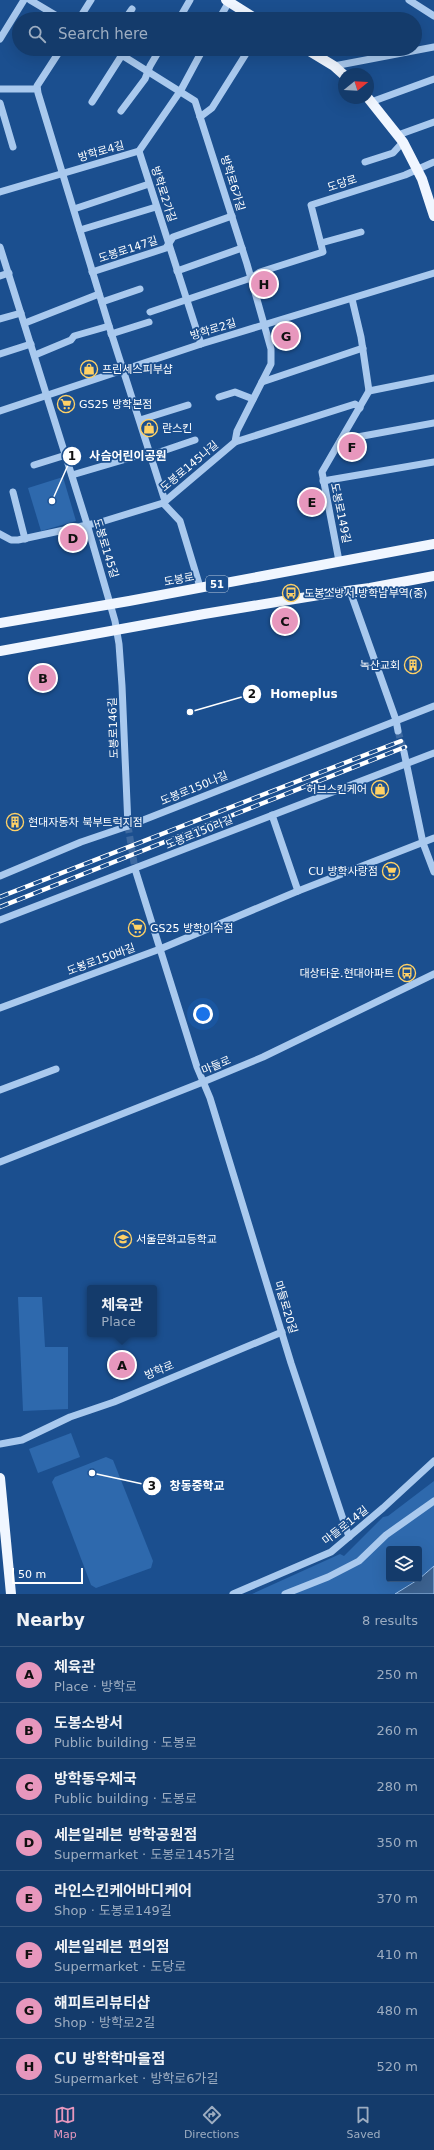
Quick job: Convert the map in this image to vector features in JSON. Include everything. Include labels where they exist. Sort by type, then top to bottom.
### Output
[{"type":"main road","points":[[228,1],[245,12]]},
{"type":"main road","points":[[318,56],[338,70]]},
{"type":"main road","points":[[373,104],[400,139],[417,169],[432,198],[434,216]]},
{"type":"main road","name":"도봉로","points":[[0,623],[434,544]]},
{"type":"main road","points":[[0,651],[116,629],[434,576]]},
{"type":"main road","points":[[0,1478],[10,1594]]},
{"type":"street","points":[[17,12],[24,0]]},
{"type":"street","points":[[30,0],[40,2],[53,12]]},
{"type":"street","points":[[84,12],[91,0]]},
{"type":"street","points":[[183,12],[190,0]]},
{"type":"street","points":[[409,0],[419,2],[434,16]]},
{"type":"street","points":[[222,12],[228,1]]},
{"type":"street","points":[[0,39],[12,20]]},
{"type":"street","points":[[422,49],[434,47]]},
{"type":"street","points":[[0,89],[37,89],[57,56]]},
{"type":"street","points":[[92,102],[121,56]]},
{"type":"street","name":"방학로6가길","points":[[124,56],[196,101],[242,248],[264,326]]},
{"type":"street","points":[[121,111],[146,78],[156,56]]},
{"type":"street","name":"방학로4길","points":[[0,192],[139,151],[180,90],[199,56]]},
{"type":"street","points":[[200,117],[212,108],[245,56]]},
{"type":"street","points":[[334,66],[387,56]]},
{"type":"street","points":[[374,99],[434,79]]},
{"type":"street","name":"도봉로147길","points":[[37,89],[111,334],[140,420],[164,502],[180,521],[200,587]]},
{"type":"street","points":[[0,103],[13,147]]},
{"type":"street","points":[[365,162],[393,153],[400,139],[434,122]]},
{"type":"street","name":"방학로2가길","points":[[139,151],[201,344]]},
{"type":"street","points":[[417,169],[434,162]]},
{"type":"street","name":"도당로","points":[[321,243],[310,205],[405,175],[417,169]]},
{"type":"street","points":[[74,209],[149,184]]},
{"type":"street","points":[[80,230],[156,207]]},
{"type":"street","name":"방학로2가길","points":[[169,244],[173,237],[232,216]]},
{"type":"street","points":[[150,312],[251,278],[260,272],[323,252],[321,243],[361,232]]},
{"type":"street","name":"도봉로147길","points":[[92,272],[166,248],[169,244]]},
{"type":"street","name":"도봉로145길","points":[[0,246],[87,524],[116,629]]},
{"type":"street","points":[[177,271],[242,248]]},
{"type":"street","points":[[0,276],[9,273]]},
{"type":"street","name":"방학로2길","points":[[0,409],[48,396],[201,344],[434,273]]},
{"type":"street","points":[[102,302],[140,289]]},
{"type":"street","points":[[24,323],[99,294]]},
{"type":"street","points":[[352,299],[363,348],[369,391],[434,378]]},
{"type":"street","points":[[0,319],[21,313]]},
{"type":"street","points":[[111,334],[149,322]]},
{"type":"street","points":[[35,355],[71,340],[74,336],[109,326]]},
{"type":"street","name":"도봉로145나길","points":[[0,534],[11,540],[25,539],[87,524],[164,502],[235,442],[237,431],[271,364],[271,349],[264,326]]},
{"type":"street","points":[[0,354],[31,344]]},
{"type":"street","points":[[262,382],[363,348]]},
{"type":"street","name":"도봉로149길","points":[[339,561],[322,472],[369,391]]},
{"type":"street","points":[[219,397],[235,392],[253,399]]},
{"type":"street","points":[[235,442],[355,404],[360,408]]},
{"type":"street","points":[[140,420],[188,405]]},
{"type":"street","points":[[341,440],[434,424]]},
{"type":"street","points":[[72,475],[196,440]]},
{"type":"street","points":[[34,465],[66,455]]},
{"type":"street","points":[[323,481],[434,462]]},
{"type":"street","points":[[13,492],[25,539]]},
{"type":"street","points":[[350,591],[396,720],[398,731]]},
{"type":"street","name":"도봉로146길","points":[[116,629],[120,644],[128,826]]},
{"type":"street","name":"도봉로150나길","points":[[0,876],[88,839],[128,826],[434,706]]},
{"type":"street","points":[[404,752],[423,843],[434,872]]},
{"type":"street","name":"도봉로150라길","points":[[0,920],[135,869],[272,814],[406,763],[434,754]]},
{"type":"street","points":[[272,814],[298,891]]},
{"type":"street","name":"도봉로150바길","points":[[0,1008],[160,949],[298,891],[434,838]]},
{"type":"street","points":[[135,869],[203,1082]]},
{"type":"street","name":"마들로","points":[[0,1162],[203,1082],[263,1056],[434,974]]},
{"type":"street","points":[[0,1090],[56,1069]]},
{"type":"street","name":"마들로20길","points":[[203,1082],[349,1537]]},
{"type":"street","name":"방학로","points":[[0,1444],[22,1440],[70,1417],[128,1396],[282,1332]]},
{"type":"street","name":"마들로14길","points":[[233,1594],[332,1552],[434,1461]]},
{"type":"street","points":[[285,1594],[328,1577],[359,1561],[386,1535],[434,1501]]},
{"type":"shaded area","points":[[63,477],[76,521],[41,531],[28,488]]},
{"type":"shaded area","points":[[18,1297],[42,1297],[45,1347],[68,1347],[68,1409],[23,1411]]},
{"type":"shaded area","points":[[71,1433],[80,1457],[38,1473],[29,1449]]},
{"type":"shaded area","points":[[106,1457],[113,1460],[153,1561],[151,1568],[96,1588],[91,1585],[52,1482],[55,1477]]},
{"type":"shaded area","points":[[434,1481],[434,1566],[422,1576],[422,1546],[386,1546],[386,1582],[413,1582],[395,1594],[252,1594],[340,1554],[344,1556],[383,1517],[388,1516]]},
{"type":"shaded area","points":[[434,1566],[434,1594],[395,1594],[414,1582],[422,1582],[422,1576]]},
{"type":"tunnel","points":[[398,731],[404,752]]},
{"type":"tunnel","points":[[128,826],[135,869]]},
{"type":"railway","points":[[0,897],[401,741]]},
{"type":"railway","points":[[0,907],[405,747]]},
{"type":"place","name":"CU 방학학마을점","points":[[264,284]]},
{"type":"place","name":"해피트리뷰티샵","points":[[286,336]]},
{"type":"place","name":"프린세스피부샵","points":[[89,369]]},
{"type":"place","name":"GS25 방학본점","points":[[66,404]]},
{"type":"place","name":"란스킨","points":[[149,428]]},
{"type":"place","name":"세븐일레븐 편의점","points":[[352,447]]},
{"type":"place","name":"사슴어린이공원","points":[[52,501]]},
{"type":"place","name":"라인스킨케어바디케어","points":[[312,502]]},
{"type":"place","name":"세븐일레븐 방학공원점","points":[[73,538]]},
{"type":"place","name":"도봉소방서.방학남부역(중)","points":[[291,593]]},
{"type":"place","name":"방학동우체국","points":[[285,621]]},
{"type":"place","name":"녹산교회","points":[[413,665]]},
{"type":"place","name":"도봉소방서","points":[[43,678]]},
{"type":"place","name":"Homeplus","points":[[190,712]]},
{"type":"place","name":"허브스킨케어","points":[[380,789]]},
{"type":"place","name":"현대자동차 북부트럭지점","points":[[15,822]]},
{"type":"place","name":"CU 방학사랑점","points":[[391,871]]},
{"type":"place","name":"GS25 방학이수점","points":[[137,928]]},
{"type":"place","name":"대상타운.현대아파트","points":[[407,973]]},
{"type":"place","name":"서울문화고등학교","points":[[123,1239]]},
{"type":"place","name":"체육관","points":[[122,1365]]},
{"type":"place","name":"창동중학교","points":[[92,1473]]}]
